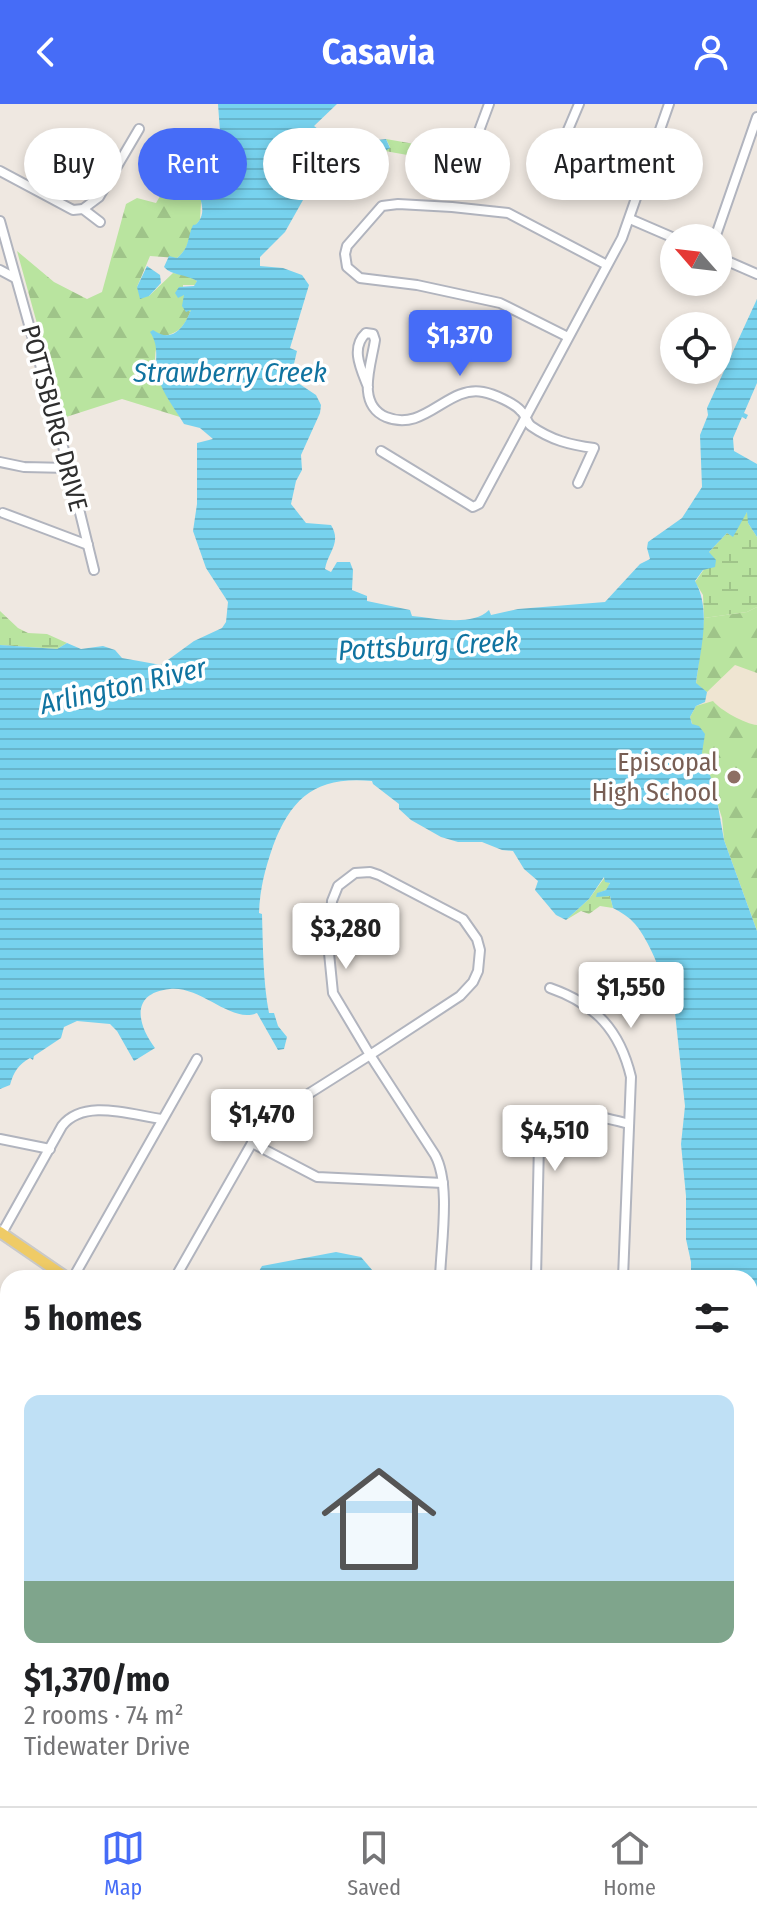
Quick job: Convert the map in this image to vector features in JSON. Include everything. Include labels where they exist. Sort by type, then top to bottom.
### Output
[{"type":"main road","points":[[1,1232],[56,1270]]},
{"type":"street","points":[[480,128],[489,104]]},
{"type":"street","points":[[569,128],[579,104]]},
{"type":"street","points":[[381,451],[473,507],[479,504],[630,219],[669,104]]},
{"type":"street","points":[[720,224],[757,117]]},
{"type":"street","points":[[0,171],[73,210],[83,209],[99,197],[138,131]]},
{"type":"street","points":[[568,337],[500,303],[417,285],[360,278],[345,262],[347,246],[375,211],[388,204],[452,207],[508,213],[607,265]]},
{"type":"street","points":[[83,209],[100,222]]},
{"type":"street","points":[[630,219],[660,232]]},
{"type":"street","name":"POTTSBURG DRIVE","points":[[0,221],[94,570]]},
{"type":"street","points":[[732,263],[757,274]]},
{"type":"street","points":[[0,270],[15,278]]},
{"type":"street","points":[[368,387],[357,361],[359,343],[366,333],[373,334],[375,340],[367,398],[379,414],[400,421],[423,416],[469,392],[483,392],[522,411],[528,424],[560,442],[594,448],[578,483]]},
{"type":"street","points":[[0,462],[24,467],[69,468]]},
{"type":"street","points":[[3,513],[88,545]]},
{"type":"street","points":[[180,1270],[252,1143],[283,1110],[370,1055],[460,996],[473,982],[480,959],[477,939],[470,927],[454,913],[370,872],[349,876],[338,886],[332,901],[330,981],[339,1006],[370,1055],[435,1155],[440,1165],[443,1183],[440,1270]]},
{"type":"street","points":[[550,988],[576,999],[614,1032],[631,1077],[623,1270]]},
{"type":"street","points":[[77,1270],[197,1059]]},
{"type":"street","points":[[1,1232],[66,1121],[79,1112],[93,1110],[162,1119]]},
{"type":"street","points":[[536,1270],[539,1143],[544,1129],[554,1120],[569,1115],[593,1115],[629,1124]]},
{"type":"street","points":[[0,1139],[50,1149]]},
{"type":"street","points":[[252,1143],[317,1177],[443,1183]]},
{"type":"shaded area","name":"Episcopal High School","points":[[757,607],[757,931],[696,706],[704,618],[747,612]]},
{"type":"green space","points":[[389,140],[405,142],[405,155],[389,152]]},
{"type":"green space","points":[[137,198],[156,203],[158,200],[201,200],[200,220],[185,250],[177,258],[150,256],[137,287],[149,296],[173,273],[188,275],[197,281],[195,285],[183,285],[183,294],[192,308],[181,327],[161,336],[155,357],[159,378],[180,417],[122,399],[63,418],[17,251],[54,282],[87,299],[102,292],[126,204]]},
{"type":"green space","points":[[748,510],[748,523],[757,537],[757,607],[747,612],[704,618],[703,595],[695,582],[712,558],[709,552],[727,533],[732,536]]},
{"type":"green space","points":[[757,607],[757,673],[735,665],[707,692],[696,684],[704,618],[747,612]]},
{"type":"green space","points":[[0,611],[28,633],[47,634],[67,643],[57,649],[0,645]]},
{"type":"green space","points":[[713,701],[733,716],[757,725],[757,931],[724,840],[722,818],[690,717],[696,706]]},
{"type":"green space","points":[[605,877],[610,884],[597,896],[610,896],[613,908],[600,906],[589,914],[581,911],[566,920],[589,899]]},
{"type":"water","points":[[218,104],[337,104],[314,126],[317,128],[263,128],[263,200],[303,200],[285,232],[260,257],[260,266],[283,268],[302,275],[309,285],[290,348],[297,351],[293,368],[295,381],[316,395],[321,405],[301,455],[302,470],[291,504],[306,523],[331,525],[335,542],[325,569],[331,572],[337,562],[350,562],[353,570],[352,590],[367,596],[367,601],[410,610],[412,616],[463,620],[489,610],[491,615],[518,609],[605,602],[640,564],[650,559],[648,542],[682,518],[702,487],[700,435],[708,415],[707,408],[718,384],[732,384],[732,354],[757,299],[757,383],[744,413],[748,415],[746,419],[742,417],[733,438],[734,451],[757,464],[757,537],[748,523],[747,512],[733,537],[727,533],[709,552],[716,560],[715,567],[703,570],[695,581],[704,618],[696,683],[707,692],[705,702],[696,706],[690,717],[692,724],[699,726],[705,734],[702,753],[715,789],[724,840],[757,931],[757,1270],[691,1270],[686,1239],[681,1144],[685,1106],[675,1013],[662,990],[661,975],[654,956],[639,929],[633,921],[613,908],[610,896],[596,897],[610,883],[605,882],[604,877],[589,899],[566,920],[556,915],[535,890],[538,881],[524,869],[513,851],[482,842],[458,842],[441,837],[411,820],[399,809],[399,804],[372,781],[336,782],[309,793],[289,814],[270,854],[259,913],[262,914],[264,977],[269,1013],[274,1013],[278,1026],[287,1037],[284,1049],[278,1050],[257,1013],[237,1013],[193,993],[170,989],[157,992],[143,1003],[141,1020],[155,1048],[134,1061],[110,1024],[77,1021],[64,1027],[61,1038],[34,1056],[33,1060],[30,1058],[22,1063],[10,1085],[0,1089],[0,645],[57,649],[67,643],[81,649],[103,646],[115,650],[122,658],[161,665],[194,641],[222,628],[226,622],[228,602],[206,568],[193,531],[197,504],[197,443],[213,439],[200,428],[184,424],[170,401],[158,377],[156,349],[150,332],[153,330],[166,335],[177,332],[191,310],[186,312],[182,306],[184,295],[178,298],[175,293],[179,287],[194,286],[197,281],[164,267],[169,256],[177,258],[187,246],[193,225],[201,217],[201,200],[247,200],[247,128],[220,128]]},
{"type":"water","points":[[147,266],[160,275],[161,283],[149,296],[140,299],[137,287]]},
{"type":"water","points":[[336,1252],[361,1257],[372,1270],[260,1270],[262,1266]]},
{"type":"place","name":"Episcopal High School","points":[[734,777]]},
{"type":"water label","name":"Strawberry Creek","points":[[230,372]]},
{"type":"water label","name":"Pottsburg Creek","points":[[428,646]]},
{"type":"water label","name":"Arlington River","points":[[123,686]]}]
